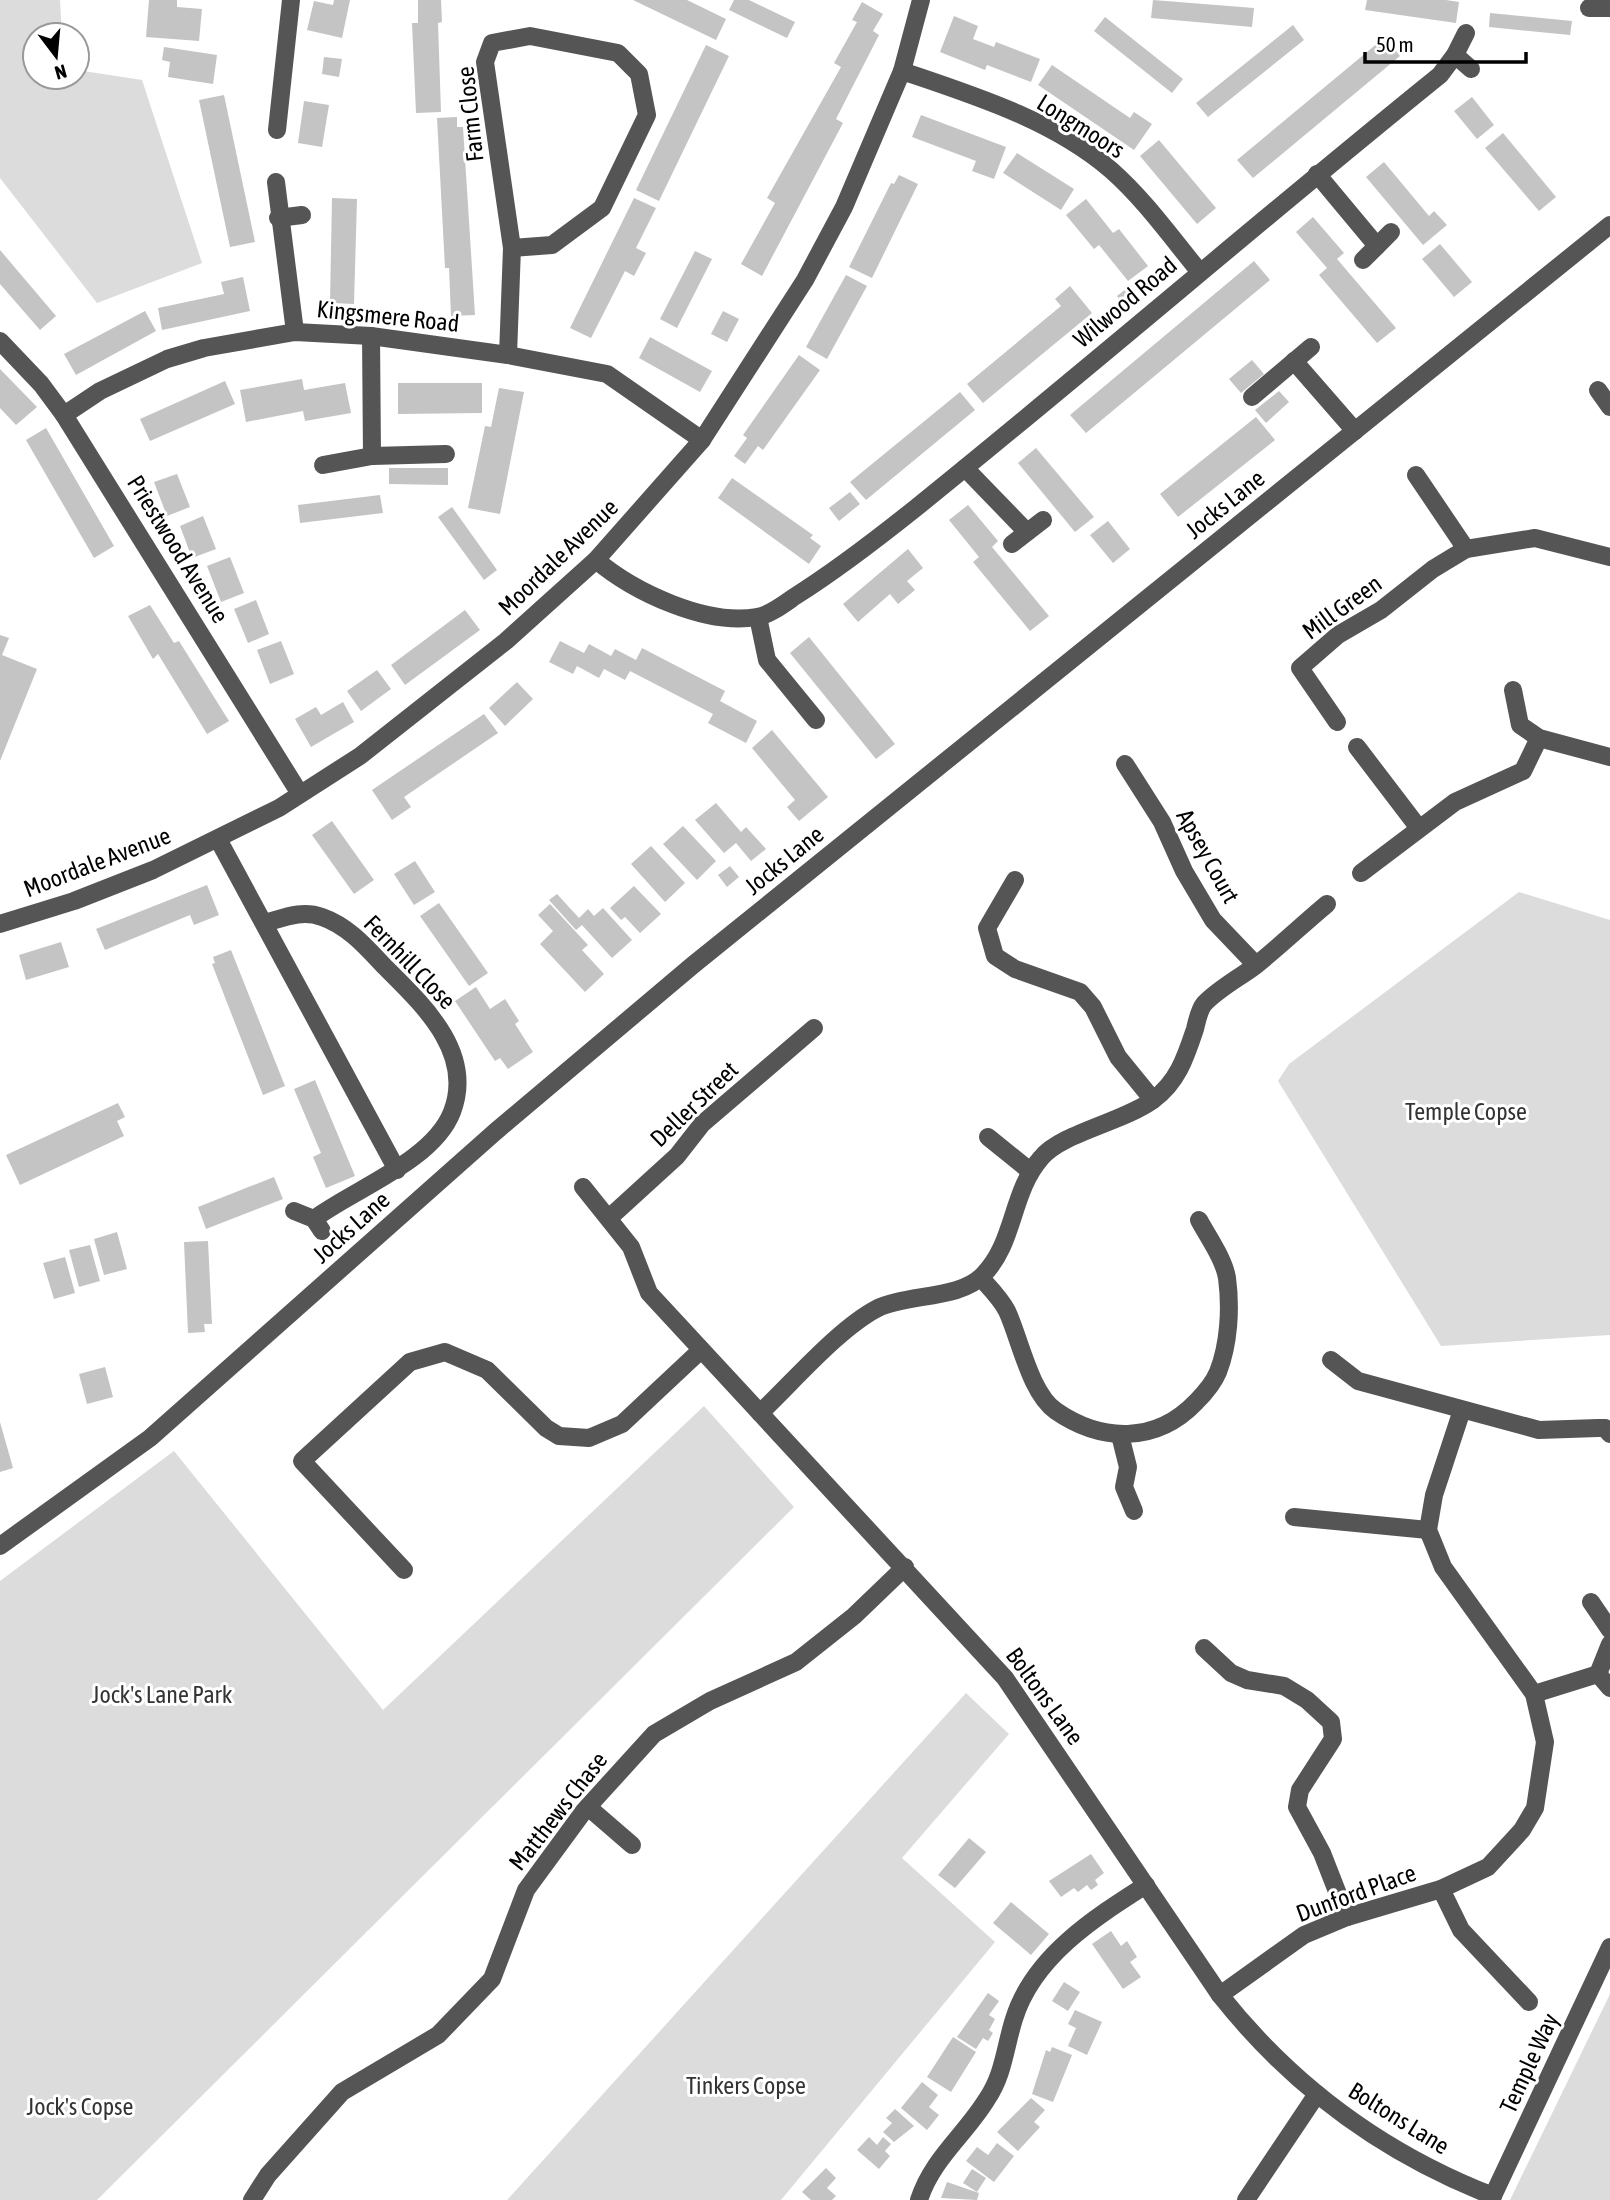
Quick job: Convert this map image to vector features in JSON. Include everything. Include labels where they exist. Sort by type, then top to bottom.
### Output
[{"type":"street","points":[[277,130],[291,0]]},
{"type":"street","name":"Moordale Avenue","points":[[0,924],[119,883],[218,839],[300,794],[360,756],[496,649],[596,560],[702,440],[761,353],[812,268],[844,207],[902,71],[921,0]]},
{"type":"street","points":[[1589,8],[1610,8]]},
{"type":"street","name":"Wilwood Road","points":[[758,617],[842,567],[965,468],[1199,271],[1440,75],[1455,55],[1466,33]]},
{"type":"street","name":"Farm Close","points":[[508,355],[512,248],[485,62],[492,43],[530,36],[618,53],[639,74],[647,115],[602,208],[552,245],[512,248]]},
{"type":"street","points":[[1455,55],[1471,69]]},
{"type":"street","name":"Longmoors","points":[[902,71],[1017,114],[1060,135],[1110,169],[1199,271]]},
{"type":"street","points":[[1317,174],[1377,246]]},
{"type":"street","points":[[276,182],[278,218],[295,332]]},
{"type":"street","points":[[278,218],[302,215]]},
{"type":"street","name":"Jocks Lane","points":[[0,1546],[150,1438],[495,1132],[693,965],[1610,225]]},
{"type":"street","points":[[1363,260],[1391,232]]},
{"type":"street","name":"Kingsmere Road","points":[[64,415],[100,391],[167,359],[204,348],[295,332],[371,336],[508,355],[607,374],[702,440]]},
{"type":"street","points":[[371,336],[372,456]]},
{"type":"street","name":"Priestwood Avenue","points":[[0,341],[41,384],[64,415],[300,794]]},
{"type":"street","points":[[1252,397],[1311,347]]},
{"type":"street","points":[[1294,361],[1355,430]]},
{"type":"street","points":[[1598,390],[1610,407]]},
{"type":"street","points":[[323,465],[372,456],[446,454]]},
{"type":"street","points":[[965,468],[1027,532]]},
{"type":"street","points":[[1416,475],[1466,549]]},
{"type":"street","points":[[1012,544],[1043,520]]},
{"type":"street","name":"Mill Green","points":[[1337,722],[1300,668],[1338,635],[1381,610],[1433,569],[1466,549],[1535,538],[1610,557]]},
{"type":"street","points":[[596,560],[610,573],[685,610],[716,616],[758,617],[767,660],[816,720]]},
{"type":"street","points":[[1513,690],[1520,725],[1539,738],[1610,757]]},
{"type":"street","points":[[1361,873],[1418,827],[1455,802],[1523,771],[1539,738]]},
{"type":"street","points":[[1357,747],[1418,827]]},
{"type":"street","name":"Apsey Court","points":[[1125,764],[1162,822],[1184,871],[1213,920],[1256,965]]},
{"type":"street","points":[[218,839],[397,1170]]},
{"type":"street","points":[[1015,880],[987,928],[995,956],[1014,970],[1052,980],[1080,992],[1093,1007],[1118,1057],[1153,1100]]},
{"type":"street","points":[[760,1413],[853,1326],[875,1310],[892,1302],[947,1292],[981,1278],[1001,1254],[1030,1171],[1042,1155],[1062,1143],[1122,1119],[1153,1100],[1172,1083],[1184,1061],[1203,1005],[1256,965],[1327,904]]},
{"type":"street","name":"Fernhill Close","points":[[265,923],[302,912],[323,917],[349,930],[429,1011],[443,1034],[453,1060],[457,1085],[451,1115],[432,1139],[397,1170],[342,1198],[318,1225],[294,1211]]},
{"type":"street","name":"Deller Street","points":[[609,1218],[677,1156],[702,1124],[814,1028]]},
{"type":"street","points":[[988,1137],[1030,1171]]},
{"type":"street","name":"Boltons Lane","points":[[583,1187],[631,1247],[649,1293],[1005,1678],[1220,1995],[1252,2035],[1364,2132],[1492,2198]]},
{"type":"street","points":[[981,1278],[1007,1311],[1025,1361],[1050,1406],[1087,1427],[1120,1436],[1142,1434],[1171,1422],[1187,1411],[1217,1374],[1227,1333],[1227,1275],[1199,1220]]},
{"type":"street","points":[[404,1570],[302,1461],[410,1362],[445,1352],[487,1370],[546,1428],[559,1436],[573,1439],[598,1435],[622,1424],[701,1350]]},
{"type":"street","points":[[1331,1360],[1358,1381],[1462,1409],[1545,1431],[1598,1428],[1605,1429],[1610,1434]]},
{"type":"street","points":[[1294,1517],[1428,1530],[1434,1495],[1462,1409]]},
{"type":"street","points":[[1120,1436],[1128,1467],[1124,1488],[1134,1511]]},
{"type":"street","name":"Dunford Place","points":[[1220,1995],[1304,1935],[1347,1917],[1441,1889],[1488,1867],[1522,1830],[1535,1808],[1545,1742],[1534,1694],[1443,1567],[1428,1530]]},
{"type":"street","name":"Matthews Chase","points":[[252,2200],[268,2175],[342,2092],[438,2035],[492,1979],[526,1890],[588,1807],[654,1734],[732,1690],[796,1662],[854,1616],[905,1567]]},
{"type":"street","points":[[1591,1602],[1610,1630]]},
{"type":"street","points":[[1598,1674],[1610,1644]]},
{"type":"street","points":[[1205,1648],[1231,1673],[1284,1686],[1307,1700],[1331,1722],[1333,1740],[1300,1790],[1297,1807],[1322,1853],[1347,1917]]},
{"type":"street","points":[[1534,1694],[1598,1674]]},
{"type":"street","points":[[1598,1674],[1610,1688]]},
{"type":"street","points":[[588,1807],[632,1845]]},
{"type":"street","points":[[919,2200],[936,2161],[957,2140],[1001,2077],[1021,2000],[1043,1965],[1076,1934],[1146,1885]]},
{"type":"street","name":"Dunford Place","points":[[1441,1889],[1461,1930],[1529,2002]]},
{"type":"street","name":"Temple Way","points":[[1492,2198],[1610,1947]]},
{"type":"street","points":[[1246,2200],[1317,2094]]},
{"type":"green space","points":[[0,0],[60,0],[61,21],[21,21],[21,91],[91,91],[91,72],[142,80],[202,263],[97,303],[0,178]]},
{"type":"green space","name":"Temple Copse","points":[[1519,892],[1610,920],[1610,1335],[1441,1346],[1278,1081],[1289,1064]]},
{"type":"green space","points":[[704,1406],[794,1507],[97,2200],[0,2200],[0,1581],[174,1451],[383,1710]]},
{"type":"green space","name":"Tinkers Copse","points":[[966,1693],[1009,1734],[902,1858],[995,1942],[781,2200],[507,2200]]},
{"type":"green space","points":[[1610,1994],[1610,2200],[1510,2200]]},
{"type":"building","points":[[149,0],[177,0],[177,7],[202,9],[199,41],[146,37]]},
{"type":"building","points":[[334,0],[350,0],[342,38],[307,30],[314,1],[333,5]]},
{"type":"building","points":[[418,0],[441,0],[442,22],[438,23],[441,112],[416,113],[412,23],[418,23]]},
{"type":"building","points":[[633,0],[687,0],[726,19],[716,40]]},
{"type":"building","points":[[734,0],[749,0],[795,22],[787,38],[729,10]]},
{"type":"building","points":[[1153,0],[1254,8],[1252,27],[1151,18]]},
{"type":"building","points":[[1367,0],[1459,2],[1456,23],[1365,10]]},
{"type":"building","points":[[862,2],[883,14],[873,31],[879,35],[836,119],[843,123],[762,276],[741,264],[775,203],[767,198],[841,67],[834,63],[857,22],[852,20]]},
{"type":"building","points":[[1490,13],[1572,21],[1570,35],[1489,27]]},
{"type":"building","points":[[954,16],[978,26],[973,39],[994,47],[996,42],[1040,59],[1031,82],[987,65],[985,70],[940,52]]},
{"type":"building","points":[[1105,17],[1183,79],[1172,93],[1094,31]]},
{"type":"building","points":[[1293,25],[1304,40],[1208,117],[1196,103]]},
{"type":"building","points":[[1385,37],[1400,56],[1253,178],[1237,160]]},
{"type":"building","points":[[706,45],[729,56],[659,201],[636,190]]},
{"type":"building","points":[[164,47],[217,55],[213,84],[168,77],[170,62],[162,60]]},
{"type":"building","points":[[324,57],[342,59],[339,77],[322,74]]},
{"type":"building","points":[[1052,65],[1130,118],[1134,112],[1152,124],[1134,150],[1038,85]]},
{"type":"building","points":[[224,95],[255,242],[230,247],[199,100]]},
{"type":"building","points":[[1472,97],[1494,125],[1477,139],[1454,111]]},
{"type":"building","points":[[304,101],[329,105],[322,147],[298,143]]},
{"type":"building","points":[[921,115],[1006,147],[994,179],[972,171],[976,161],[912,137]]},
{"type":"building","points":[[457,117],[457,127],[463,127],[475,315],[451,316],[449,268],[445,268],[437,118]]},
{"type":"building","points":[[1503,133],[1556,197],[1539,211],[1485,148]]},
{"type":"building","points":[[1159,140],[1216,208],[1197,224],[1140,156]]},
{"type":"building","points":[[1017,153],[1074,189],[1061,210],[1003,173]]},
{"type":"building","points":[[1384,162],[1429,216],[1434,211],[1447,225],[1423,245],[1366,177]]},
{"type":"building","points":[[899,175],[918,184],[872,278],[849,267],[891,183],[894,184]]},
{"type":"building","points":[[332,198],[357,199],[354,304],[330,303]]},
{"type":"building","points":[[634,198],[656,208],[636,248],[646,253],[634,276],[625,271],[591,338],[570,328]]},
{"type":"building","points":[[1086,199],[1113,233],[1119,229],[1148,266],[1128,281],[1099,245],[1094,249],[1066,215]]},
{"type":"building","points":[[1313,217],[1344,253],[1337,259],[1396,328],[1377,343],[1319,275],[1327,268],[1296,232]]},
{"type":"building","points":[[1440,244],[1472,282],[1454,297],[1422,259]]},
{"type":"building","points":[[0,250],[56,316],[40,330],[0,284]]},
{"type":"building","points":[[695,251],[712,259],[677,328],[660,319]]},
{"type":"building","points":[[1254,261],[1270,280],[1086,433],[1070,415]]},
{"type":"building","points":[[846,275],[867,286],[827,359],[806,347]]},
{"type":"building","points":[[243,277],[250,311],[162,330],[158,308],[224,294],[221,282]]},
{"type":"building","points":[[1131,285],[1137,294],[1124,305],[1117,296]]},
{"type":"building","points":[[1070,286],[1092,313],[983,403],[967,384],[1061,306],[1055,299]]},
{"type":"building","points":[[145,311],[156,331],[76,375],[64,354]]},
{"type":"building","points":[[723,311],[739,319],[727,342],[711,334]]},
{"type":"building","points":[[650,337],[712,371],[700,392],[639,358]]},
{"type":"building","points":[[799,355],[820,370],[763,450],[758,446],[745,464],[734,456],[747,438],[743,435]]},
{"type":"building","points":[[1252,360],[1264,374],[1241,393],[1229,379]]},
{"type":"building","points":[[0,369],[37,407],[16,425],[0,408]]},
{"type":"building","points":[[302,379],[304,390],[345,383],[351,413],[305,421],[303,411],[246,422],[240,390]]},
{"type":"building","points":[[225,381],[235,404],[150,441],[140,419]]},
{"type":"building","points":[[398,383],[482,383],[482,413],[398,414]]},
{"type":"building","points":[[499,388],[524,392],[500,514],[468,508],[485,426],[491,427]]},
{"type":"building","points":[[1279,391],[1289,402],[1266,423],[1255,410]]},
{"type":"building","points":[[960,392],[975,410],[866,500],[850,482]]},
{"type":"building","points":[[1256,417],[1275,440],[1178,517],[1160,494]]},
{"type":"building","points":[[46,428],[114,546],[94,558],[26,440]]},
{"type":"building","points":[[1036,448],[1094,517],[1075,532],[1018,463]]},
{"type":"building","points":[[389,468],[448,468],[448,485],[389,484]]},
{"type":"building","points":[[177,474],[190,507],[167,516],[154,482]]},
{"type":"building","points":[[732,478],[813,535],[810,538],[821,546],[809,564],[718,498]]},
{"type":"building","points":[[850,492],[860,504],[839,521],[829,508]]},
{"type":"building","points":[[380,495],[383,513],[300,523],[298,505]]},
{"type":"building","points":[[968,505],[998,541],[992,547],[1049,616],[1030,631],[973,562],[979,557],[949,520]]},
{"type":"building","points":[[452,507],[497,570],[484,580],[438,517]]},
{"type":"building","points":[[203,516],[216,549],[192,558],[180,526]]},
{"type":"building","points":[[1108,521],[1130,549],[1113,563],[1090,535]]},
{"type":"building","points":[[908,549],[923,568],[907,581],[915,590],[898,604],[890,594],[858,622],[843,604]]},
{"type":"building","points":[[230,557],[244,593],[221,602],[207,566]]},
{"type":"building","points":[[256,600],[269,634],[248,643],[234,609]]},
{"type":"building","points":[[150,605],[174,643],[179,641],[229,721],[207,734],[158,654],[153,659],[128,616]]},
{"type":"building","points":[[465,610],[480,630],[405,685],[391,665]]},
{"type":"building","points":[[0,635],[9,638],[2,655],[37,669],[0,761]]},
{"type":"building","points":[[809,637],[895,744],[876,759],[790,653]]},
{"type":"building","points":[[281,641],[294,674],[270,684],[257,650]]},
{"type":"building","points":[[560,641],[584,653],[589,644],[611,656],[615,649],[636,660],[642,648],[725,691],[720,701],[757,721],[746,743],[708,723],[713,714],[630,671],[625,680],[604,669],[599,678],[577,666],[573,674],[549,662]]},
{"type":"building","points":[[377,670],[391,689],[361,711],[347,691]]},
{"type":"building","points":[[517,682],[533,699],[505,726],[489,708]]},
{"type":"building","points":[[343,702],[354,722],[311,747],[295,719],[316,707],[321,715]]},
{"type":"building","points":[[484,714],[498,733],[404,797],[411,807],[392,820],[372,790]]},
{"type":"building","points":[[772,730],[828,797],[799,821],[787,807],[795,800],[752,748]]},
{"type":"building","points":[[716,803],[741,832],[746,827],[766,849],[751,861],[736,843],[724,853],[695,820]]},
{"type":"building","points":[[332,821],[374,880],[354,894],[312,835]]},
{"type":"building","points":[[683,826],[716,861],[697,880],[663,844]]},
{"type":"building","points":[[651,846],[685,883],[665,902],[631,864]]},
{"type":"building","points":[[415,861],[435,892],[414,905],[394,874]]},
{"type":"building","points":[[730,866],[739,877],[727,887],[718,875]]},
{"type":"building","points":[[207,885],[219,915],[194,925],[190,915],[105,950],[96,929]]},
{"type":"building","points":[[634,886],[661,914],[640,933],[625,917],[621,920],[610,908]]},
{"type":"building","points":[[557,894],[579,918],[588,909],[594,916],[603,908],[632,940],[612,958],[582,925],[576,930],[549,900]]},
{"type":"building","points":[[439,903],[488,973],[469,986],[420,916]]},
{"type":"building","points":[[550,904],[588,945],[582,950],[604,974],[585,992],[540,944],[553,931],[538,915]]},
{"type":"building","points":[[61,942],[69,967],[26,980],[19,955]]},
{"type":"building","points":[[231,950],[285,1086],[263,1095],[212,964],[215,963],[213,957]]},
{"type":"building","points":[[476,987],[490,1009],[505,999],[519,1021],[515,1024],[533,1052],[508,1069],[500,1058],[495,1061],[455,1001]]},
{"type":"building","points":[[315,1080],[355,1176],[326,1188],[313,1157],[321,1153],[294,1089]]},
{"type":"building","points":[[118,1103],[125,1117],[117,1121],[124,1136],[20,1185],[6,1155]]},
{"type":"building","points":[[274,1177],[283,1199],[206,1229],[198,1207]]},
{"type":"building","points":[[117,1232],[127,1269],[104,1275],[94,1239]]},
{"type":"building","points":[[208,1241],[212,1324],[204,1324],[205,1332],[188,1333],[184,1242]]},
{"type":"building","points":[[90,1245],[100,1281],[79,1287],[69,1250]]},
{"type":"building","points":[[65,1257],[75,1293],[54,1299],[43,1263]]},
{"type":"building","points":[[105,1367],[113,1397],[87,1404],[79,1374]]},
{"type":"building","points":[[0,1422],[13,1468],[0,1472]]},
{"type":"building","points":[[969,1838],[986,1852],[955,1888],[938,1875]]},
{"type":"building","points":[[1091,1854],[1104,1873],[1095,1880],[1098,1885],[1091,1890],[1087,1885],[1078,1892],[1074,1888],[1061,1897],[1049,1881]]},
{"type":"building","points":[[1011,1902],[1049,1934],[1031,1955],[993,1923]]},
{"type":"building","points":[[1111,1931],[1121,1946],[1127,1941],[1137,1957],[1130,1962],[1141,1977],[1123,1989],[1092,1944]]},
{"type":"building","points":[[1064,1982],[1080,1992],[1068,2011],[1052,2001]]},
{"type":"building","points":[[988,1993],[999,2001],[989,2015],[995,2019],[989,2030],[993,2033],[988,2041],[983,2038],[976,2049],[957,2037]]},
{"type":"building","points":[[1075,2010],[1102,2022],[1087,2055],[1068,2046],[1076,2028],[1068,2024]]},
{"type":"building","points":[[953,2037],[976,2052],[951,2092],[927,2077]]},
{"type":"building","points":[[1052,2047],[1072,2055],[1053,2102],[1032,2094],[1046,2050],[1050,2052]]},
{"type":"building","points":[[922,2082],[938,2095],[929,2107],[939,2115],[927,2130],[901,2108]]},
{"type":"building","points":[[1031,2098],[1045,2110],[1034,2122],[1040,2127],[1018,2151],[997,2132]]},
{"type":"building","points":[[895,2109],[914,2126],[894,2142],[883,2132],[892,2123],[886,2118]]},
{"type":"building","points":[[869,2137],[877,2145],[883,2137],[891,2144],[885,2151],[890,2156],[879,2169],[857,2150]]},
{"type":"building","points":[[997,2143],[1014,2156],[994,2182],[966,2161],[977,2147],[988,2155]]},
{"type":"building","points":[[826,2168],[836,2178],[827,2188],[836,2196],[832,2200],[811,2200],[802,2192]]},
{"type":"building","points":[[972,2169],[986,2178],[977,2192],[963,2183]]},
{"type":"building","points":[[947,2182],[979,2193],[977,2200],[941,2198]]},
{"type":"park label","name":"Jock's Lane Park","points":[[162,1694]]},
{"type":"park label","name":"Jock's Copse","points":[[80,2106]]}]
